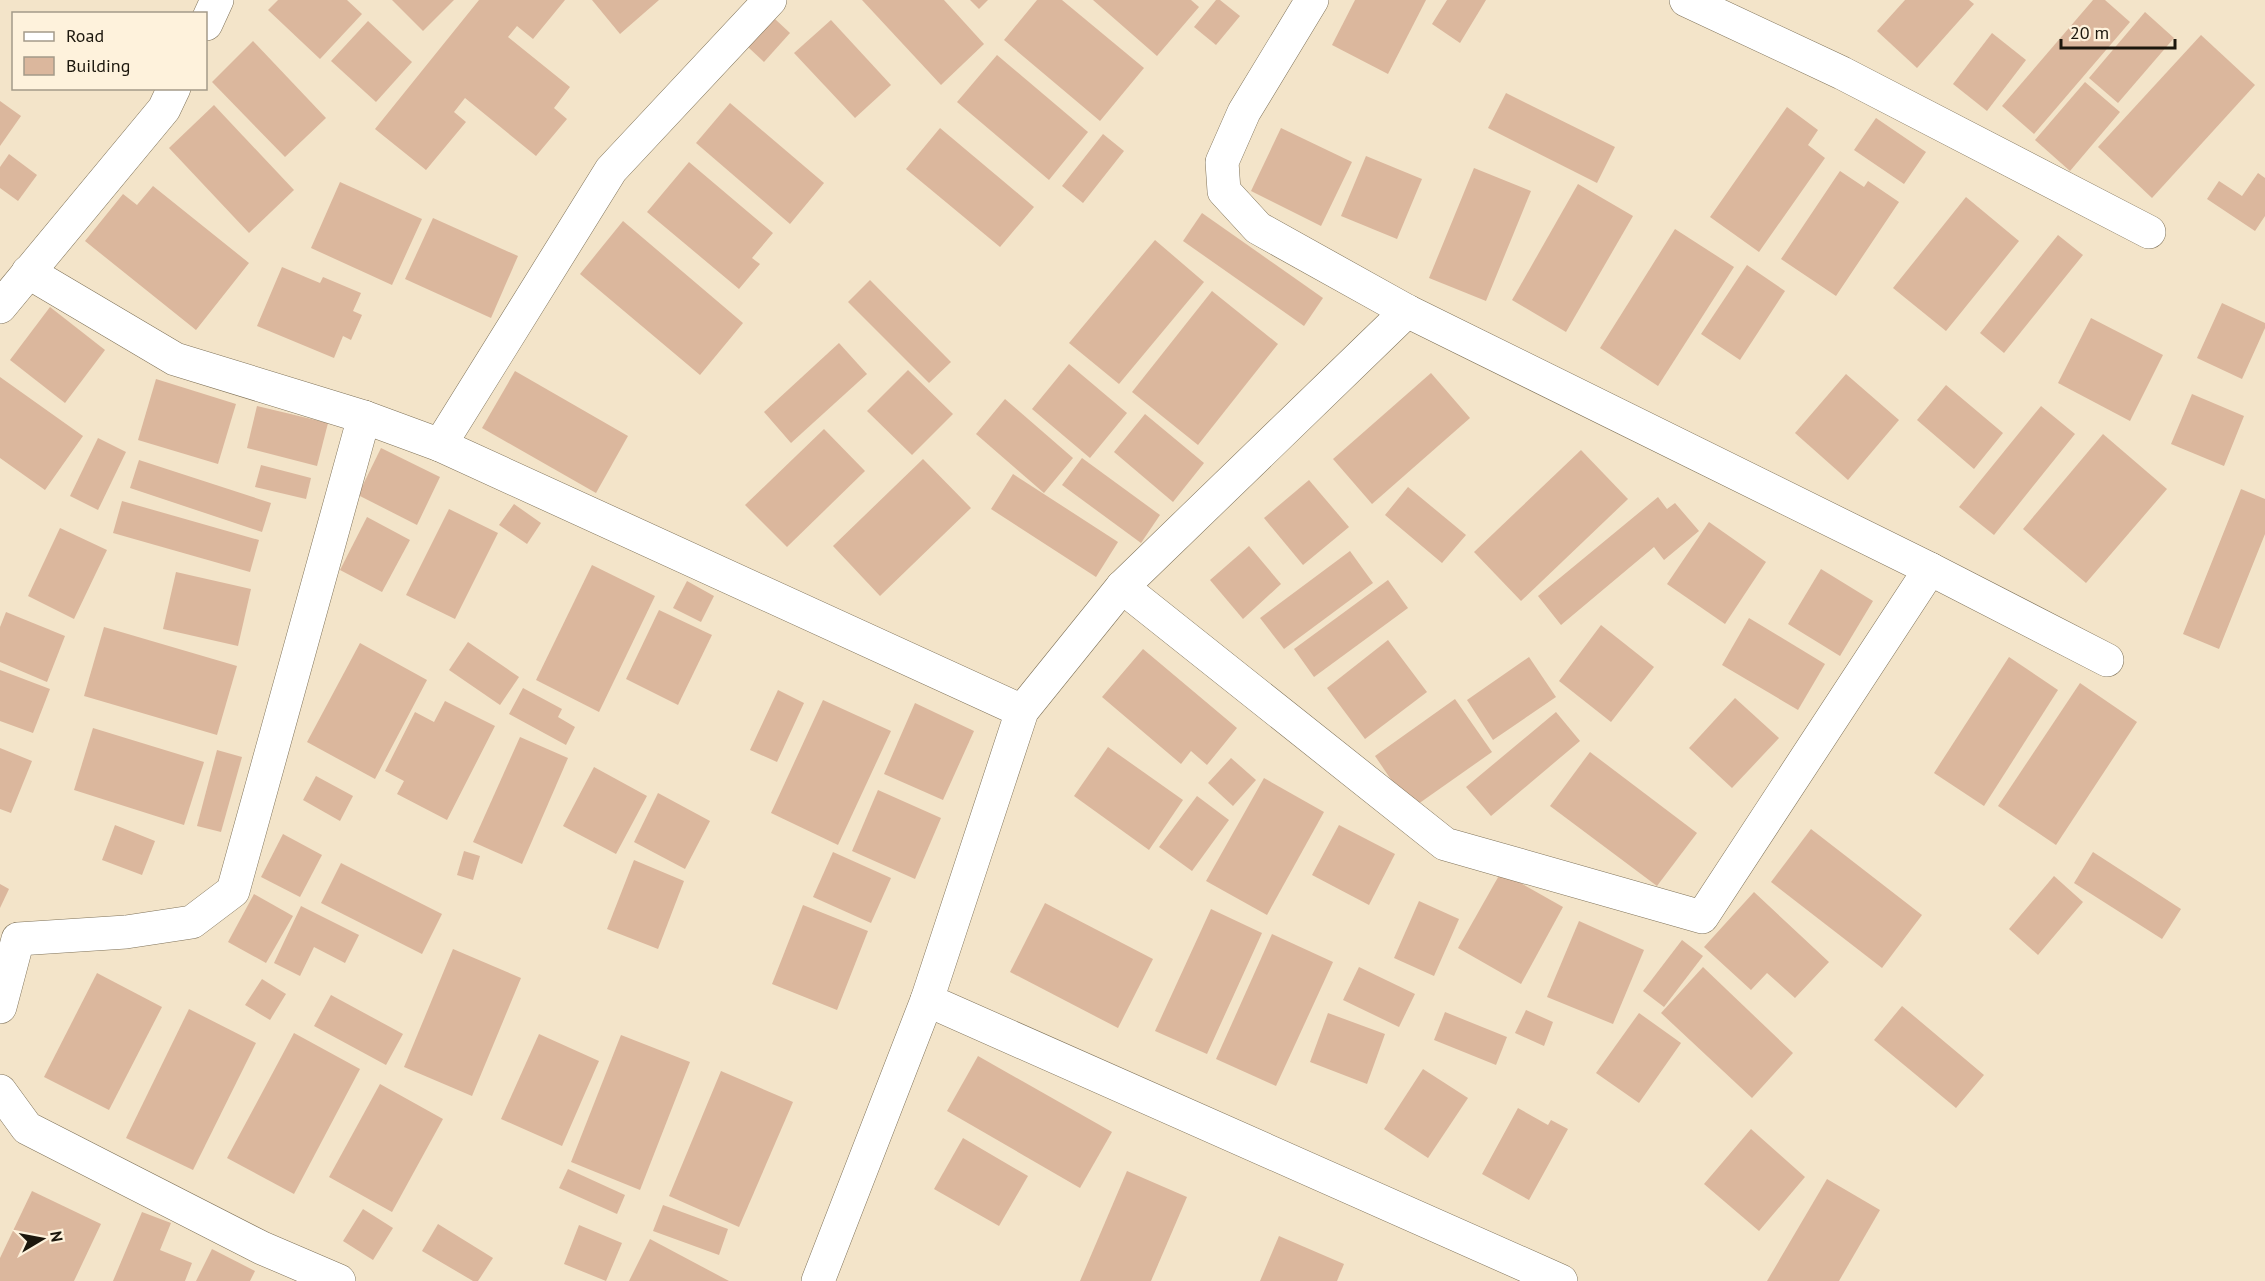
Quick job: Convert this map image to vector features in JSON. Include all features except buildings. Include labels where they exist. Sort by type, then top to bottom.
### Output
[{"type":"street","points":[[207,22],[217,0]]},
{"type":"street","points":[[440,445],[611,170],[770,0]]},
{"type":"street","points":[[1312,0],[1244,112],[1222,162],[1224,191],[1258,228],[1407,311],[1930,569],[2107,660]]},
{"type":"street","points":[[1686,0],[1842,72],[2149,232]]},
{"type":"street","points":[[0,308],[27,272],[164,109],[173,90]]},
{"type":"street","points":[[27,272],[175,359],[364,417],[440,445],[1022,711]]},
{"type":"street","points":[[818,1281],[927,1000],[1022,711],[1122,587],[1407,311]]},
{"type":"street","points":[[0,1007],[18,939],[126,932],[192,922],[233,891],[364,417]]},
{"type":"street","points":[[1122,587],[1444,844],[1702,918],[1930,569]]},
{"type":"street","points":[[927,1000],[1561,1281]]},
{"type":"street","points":[[0,1090],[13,1131],[262,1248],[339,1281]]}]
